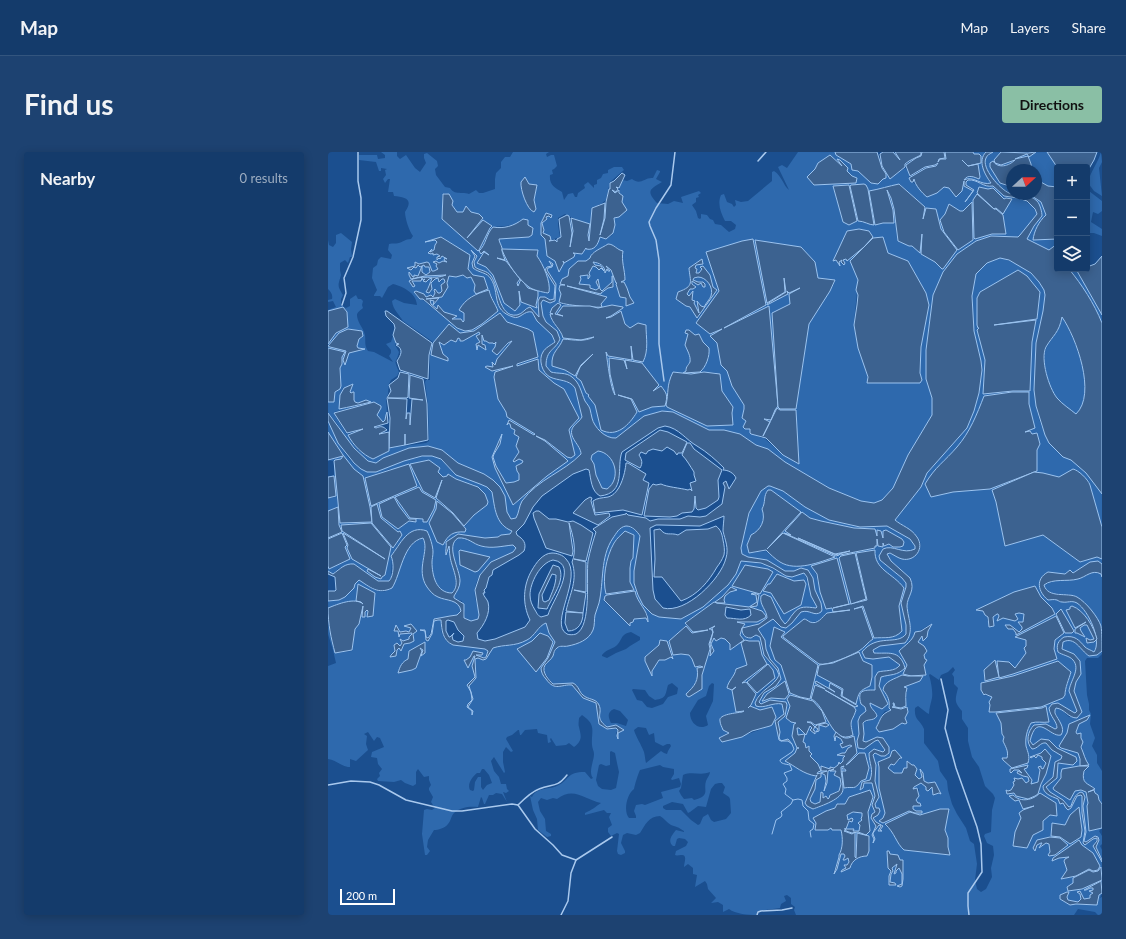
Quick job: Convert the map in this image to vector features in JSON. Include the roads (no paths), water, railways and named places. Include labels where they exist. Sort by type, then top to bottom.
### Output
[{"type":"street","points":[[342,305],[346,293],[344,278],[353,258],[361,220],[358,152]]},
{"type":"street","points":[[664,381],[660,352],[658,294],[659,260],[657,244],[650,226],[650,222],[656,208],[671,185],[675,152]]},
{"type":"street","points":[[758,161],[766,152]]},
{"type":"street","points":[[941,679],[948,710],[945,728],[956,768],[977,827],[981,844],[982,872],[968,893],[969,915]]},
{"type":"street","points":[[518,805],[536,790],[557,785],[567,775]]},
{"type":"street","points":[[328,785],[351,781],[370,782],[379,785],[406,800],[452,811],[512,804],[518,805],[535,829],[562,855],[576,860]]},
{"type":"street","points":[[561,915],[568,901],[571,873],[576,860],[612,837]]},
{"type":"street","points":[[757,915],[761,911],[792,908]]},
{"type":"waterway","points":[[772,834],[776,820],[781,817],[781,812],[791,804],[793,800],[785,794],[786,789],[783,784],[787,781],[784,773],[792,770],[790,765],[780,761],[792,752],[794,749],[792,744]]},
{"type":"waterway","points":[[793,800],[802,800],[803,806],[808,811],[809,820],[814,824],[813,829],[810,831],[811,837]]}]
